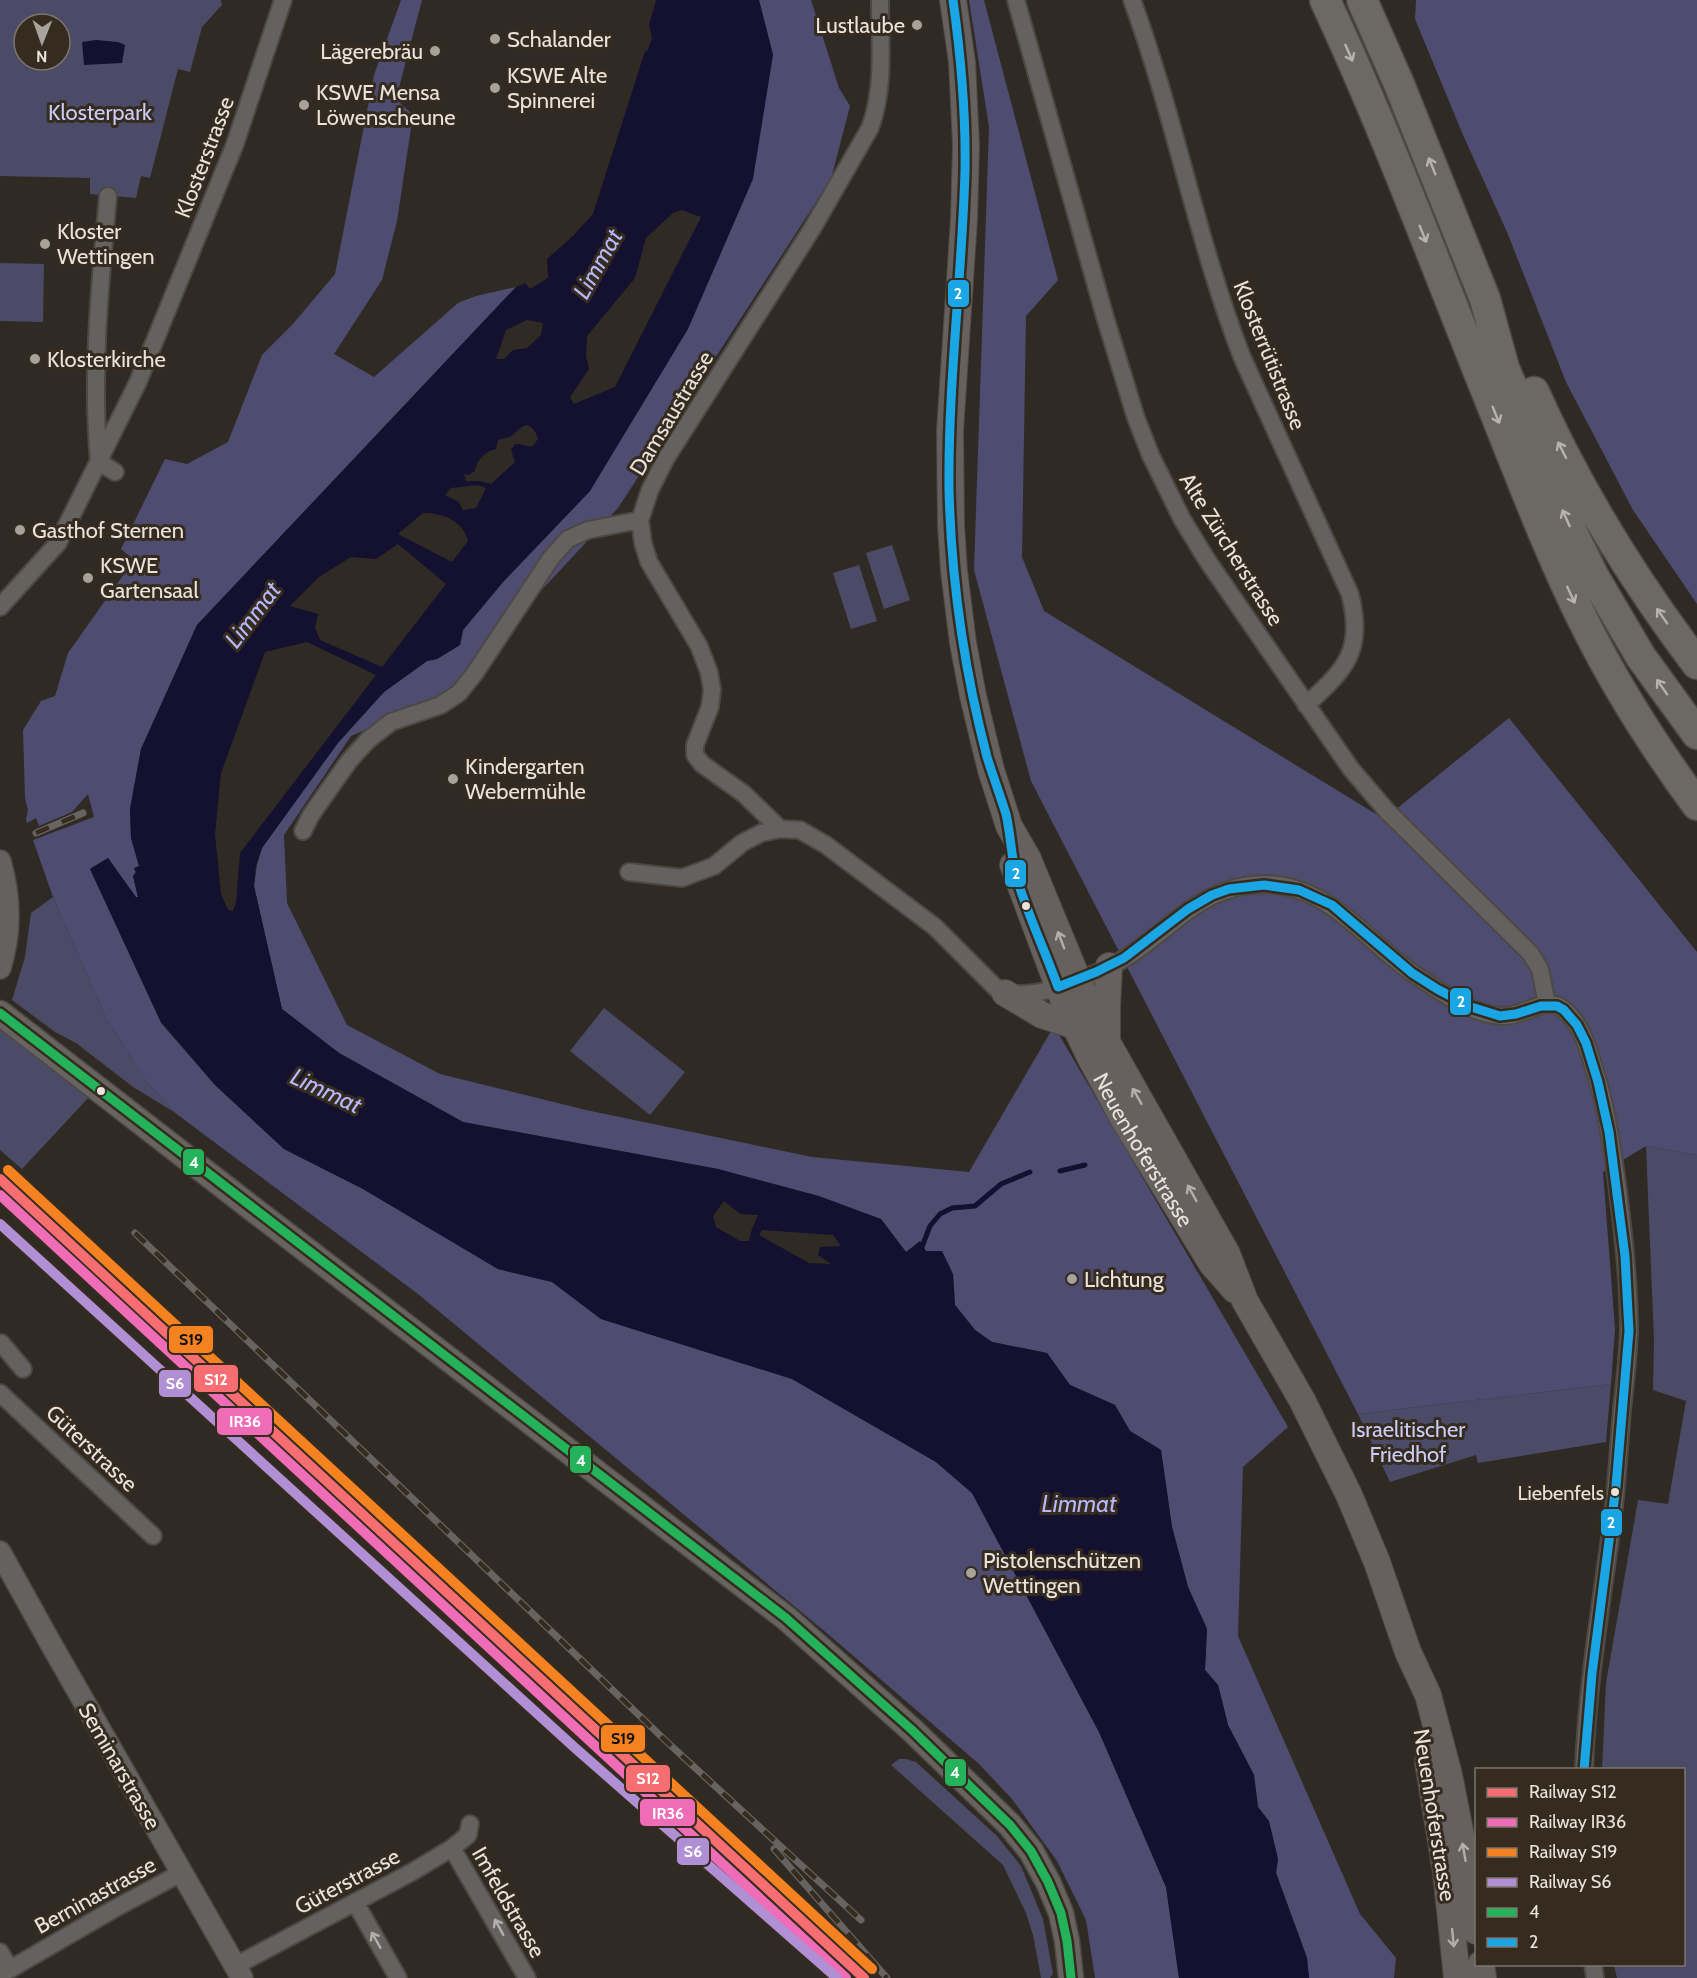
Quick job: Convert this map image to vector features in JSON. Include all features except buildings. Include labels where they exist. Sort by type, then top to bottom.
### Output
[{"type":"highway","points":[[1325,0],[1368,97],[1530,502],[1569,591],[1630,705],[1653,743],[1697,805]]},
{"type":"highway","points":[[1362,0],[1403,94],[1485,299],[1504,368],[1573,534],[1641,657],[1697,734]]},
{"type":"highway","points":[[1485,299],[1520,361],[1557,441],[1600,521],[1647,595],[1697,664]]},
{"type":"main road","points":[[953,0],[962,62],[966,145],[964,219],[950,431],[950,507],[959,616],[973,696],[991,770],[1009,826],[1028,859],[1068,984]]},
{"type":"main road","points":[[1107,1044],[1109,966]]},
{"type":"main road","name":"Neuenhoferstrasse","points":[[1068,984],[1075,1026],[1104,1085],[1212,1264],[1245,1302]]},
{"type":"main road","name":"Neuenhoferstrasse","points":[[1068,984],[1094,1019],[1227,1254],[1245,1302],[1302,1400],[1349,1495],[1377,1562],[1408,1652],[1428,1695],[1449,1775],[1475,1923]]},
{"type":"main road","points":[[1005,993],[1042,1015],[1075,1026]]},
{"type":"main road","points":[[0,1013],[258,1214],[786,1618],[912,1730],[1010,1825],[1030,1851],[1048,1882],[1060,1913],[1068,1941],[1071,1978]]},
{"type":"main road","name":"Neuenhoferstrasse","points":[[1408,1652],[1414,1699],[1436,1804],[1457,1978]]},
{"type":"street","name":"Klosterstrasse","points":[[0,607],[58,543],[138,382],[227,166],[283,0]]},
{"type":"street","name":"Damsaustrasse","points":[[780,830],[744,794],[702,765],[695,755],[695,745],[710,707],[712,690],[709,672],[699,646],[649,562],[643,543],[640,520],[650,490],[664,460],[812,229],[870,128],[878,96],[880,0]]},
{"type":"street","name":"Alte Zürcherstrasse","points":[[1016,0],[1105,317],[1136,418],[1151,456],[1182,519],[1207,560],[1351,769],[1387,811],[1530,953],[1540,969],[1547,1004]]},
{"type":"street","name":"Klosterrütistrasse","points":[[1132,0],[1153,61],[1197,219],[1230,325],[1242,357],[1350,594],[1356,623],[1348,659],[1336,678],[1306,705]]},
{"type":"street","points":[[108,196],[98,314],[95,419],[99,462],[115,472]]},
{"type":"street","points":[[303,831],[311,815],[349,760],[368,740],[391,722],[441,705],[459,693],[475,673],[551,558],[568,539],[588,530],[640,520]]},
{"type":"street","points":[[629,872],[682,878],[714,866],[742,843],[761,833],[800,830],[826,845],[935,927],[990,983],[1005,993],[1015,994],[1041,992],[1068,984],[1109,966],[1133,953],[1185,911],[1206,898],[1241,887],[1277,885],[1311,895],[1330,904],[1346,915],[1400,964],[1440,991],[1468,1006],[1490,1014],[1510,1016],[1547,1004],[1561,1007],[1573,1019],[1588,1051],[1602,1095],[1610,1131],[1628,1291],[1629,1334],[1616,1492],[1586,1720],[1584,1768]]},
{"type":"street","points":[[0,861],[6,883],[8,908],[7,938],[0,968]]},
{"type":"street","points":[[0,1343],[23,1369]]},
{"type":"street","name":"Güterstrasse","points":[[0,1393],[153,1536]]},
{"type":"street","name":"Seminarstrasse","points":[[2,1559],[238,1972]]},
{"type":"street","name":"Güterstrasse","points":[[238,1972],[355,1902],[452,1848],[468,1835],[470,1824]]},
{"type":"street","name":"Imfeldstrasse","points":[[452,1848],[527,1978]]},
{"type":"street","name":"Berninastrasse","points":[[5,1972],[181,1873]]},
{"type":"street","points":[[355,1902],[398,1978]]},
{"type":"street","points":[[0,1952],[5,1972]]},
{"type":"green space","name":"Klosterpark","points":[[0,0],[221,0],[222,5],[202,27],[190,72],[178,69],[150,178],[141,176],[136,198],[90,194],[90,178],[0,176]]},
{"type":"green space","points":[[0,263],[44,264],[43,322],[0,321]]},
{"type":"green space","points":[[892,545],[910,600],[884,609],[866,553]]},
{"type":"green space","points":[[859,565],[877,621],[851,629],[833,573]]},
{"type":"green space","points":[[53,897],[106,1018],[146,1081],[174,1112],[133,1087],[76,1043],[55,1032],[12,1000],[25,957],[31,913]]},
{"type":"green space","points":[[604,1008],[685,1072],[650,1115],[570,1051]]},
{"type":"green space","points":[[0,1026],[90,1096],[22,1169],[0,1150]]},
{"type":"green space","points":[[1646,1146],[1697,1155],[1697,1978],[1617,1978],[1614,1966],[1685,1966],[1685,1768],[1602,1768],[1606,1683],[1638,1500],[1668,1504],[1686,1401],[1653,1390],[1654,1340]]},
{"type":"green space","name":"Israelitischer Friedhof","points":[[1611,1384],[1606,1442],[1478,1463],[1476,1455],[1390,1482],[1358,1414]]},
{"type":"green space","points":[[899,1759],[916,1762],[997,1836],[1021,1866],[1043,1919],[1053,1974],[1050,1978],[1041,1978],[1033,1935],[1026,1913],[1003,1865],[891,1765]]},
{"type":"shaded area","points":[[401,0],[422,0],[396,99],[413,115],[397,221],[382,280],[334,354],[374,377],[458,303],[476,296],[516,287],[197,625],[141,749],[130,809],[131,838],[139,866],[133,876],[138,897],[136,898],[108,858],[90,869],[161,1023],[215,1085],[284,1149],[363,1189],[498,1269],[552,1282],[601,1319],[792,1379],[936,1462],[972,1493],[1099,1732],[1166,1887],[1179,1978],[1095,1978],[1086,1920],[1057,1861],[1012,1799],[979,1764],[829,1635],[418,1294],[174,1112],[146,1081],[106,1018],[53,897],[33,840],[94,817],[88,794],[72,812],[39,826],[36,818],[27,823],[23,730],[41,701],[55,696],[68,653],[134,560],[121,549],[165,459],[187,464],[228,442],[262,355],[292,325],[335,274],[374,75]]},
{"type":"shaded area","points":[[759,0],[811,0],[839,88],[850,106],[831,179],[618,508],[442,697],[351,736],[284,835],[287,903],[347,1025],[440,1074],[586,1110],[812,1157],[969,1172],[1054,1026],[1288,1427],[1243,1467],[1238,1636],[1360,1914],[1396,1958],[1394,1978],[1309,1978],[1307,1958],[1276,1873],[1278,1859],[1269,1822],[1258,1807],[1254,1775],[1228,1725],[1218,1685],[1205,1670],[1207,1629],[1188,1587],[1172,1527],[1161,1450],[1130,1431],[1115,1405],[1070,1385],[1047,1353],[992,1342],[975,1330],[955,1305],[953,1274],[906,1252],[881,1219],[718,1169],[463,1122],[339,1053],[282,1009],[254,886],[262,848],[338,742],[384,692],[427,661],[437,659],[460,645],[463,630],[503,582],[590,491],[773,55]]},
{"type":"shaded area","points":[[969,0],[984,0],[1058,280],[1026,316],[1022,557],[1044,611],[1384,819],[1509,718],[1697,952],[1697,1155],[1646,1146],[1603,1172],[1615,1329],[1611,1384],[1358,1414],[1031,781],[974,570],[989,127]]},
{"type":"shaded area","points":[[1416,0],[1697,0],[1697,604],[1633,510],[1566,382],[1507,232],[1463,135],[1415,19]]},
{"type":"water","name":"Limmat","points":[[656,0],[759,0],[773,55],[753,179],[688,329],[590,491],[503,582],[463,630],[460,645],[437,659],[427,661],[384,692],[338,743],[262,848],[256,865],[254,886],[282,1009],[339,1053],[463,1122],[718,1169],[819,1196],[881,1219],[906,1252],[920,1241],[926,1251],[942,1251],[953,1274],[955,1305],[975,1330],[992,1342],[1047,1353],[1070,1385],[1115,1405],[1130,1431],[1161,1450],[1172,1527],[1188,1587],[1207,1629],[1205,1670],[1218,1685],[1228,1725],[1254,1775],[1258,1807],[1269,1821],[1278,1859],[1276,1873],[1307,1958],[1309,1978],[1179,1978],[1166,1887],[1099,1732],[972,1493],[936,1462],[792,1379],[601,1319],[552,1282],[498,1269],[363,1189],[284,1149],[215,1085],[161,1022],[90,869],[108,858],[138,897],[133,876],[136,873],[134,868],[139,866],[131,838],[130,809],[141,749],[197,625],[516,287],[525,283],[530,289],[548,278],[547,259],[593,214],[645,51],[647,52],[652,38],[649,25]],"holes":[[[682,210],[701,217],[615,387],[574,404],[570,397],[589,369],[586,356],[587,336],[635,278],[646,238],[673,213]],[[527,320],[543,323],[541,335],[527,348],[513,350],[504,359],[496,359],[506,330]],[[527,425],[534,430],[538,439],[533,446],[515,444],[511,450],[515,462],[491,484],[466,481],[464,474],[469,475],[475,471],[482,457],[496,449],[498,440],[510,437]],[[478,485],[486,488],[476,508],[463,510],[459,502],[445,495],[451,488]],[[423,513],[437,514],[451,519],[462,528],[468,541],[452,562],[398,534]],[[398,544],[446,584],[382,667],[320,640],[315,628],[318,614],[290,606],[319,577],[351,557],[376,559]],[[307,642],[376,675],[240,853],[236,903],[233,911],[228,910],[221,894],[215,834],[221,773],[265,652]],[[724,1201],[740,1214],[758,1215],[749,1241],[740,1241],[716,1227],[713,1216]],[[762,1230],[833,1235],[841,1246],[820,1247],[818,1255],[831,1264],[809,1263],[759,1235]]]},
{"type":"water","points":[[96,40],[125,45],[122,63],[84,65],[82,42]]},
{"type":"waterway","points":[[1060,1171],[1085,1165]]},
{"type":"waterway","points":[[920,1252],[930,1226],[940,1214],[952,1208],[975,1206],[1001,1184],[1030,1172]]},
{"type":"railway","points":[[36,833],[83,813]]},
{"type":"railway","points":[[135,1233],[667,1742],[861,1920]]},
{"type":"railway","points":[[774,1849],[887,1978]]},
{"type":"rail line","name":"S19","points":[[8,1170],[872,1969]]},
{"type":"rail line","name":"S12","points":[[0,1179],[864,1978]]},
{"type":"rail line","name":"IR36","points":[[0,1195],[846,1978]]},
{"type":"rail line","name":"S6","points":[[0,1224],[574,1747],[837,1978]]},
{"type":"transit line","name":"2","points":[[953,0],[965,128],[965,171],[949,448],[950,522],[956,589],[965,657],[979,724],[987,757],[1006,814],[1017,879],[1058,987],[1124,958],[1188,909],[1212,895],[1229,889],[1264,885],[1299,890],[1332,905],[1412,973],[1471,1007],[1500,1016],[1516,1014],[1541,1006],[1557,1006],[1564,1010],[1577,1025],[1586,1043],[1598,1082],[1609,1132],[1625,1256],[1629,1331],[1616,1486],[1592,1674],[1584,1768]]},
{"type":"transit line","name":"4","points":[[0,1013],[786,1618],[912,1730],[1010,1825],[1031,1851],[1048,1882],[1061,1913],[1071,1978]]},
{"type":"place","name":"Lustlaube","points":[[917,25]]},
{"type":"place","name":"Schalander","points":[[495,39]]},
{"type":"place","name":"Lägerebräu","points":[[435,51]]},
{"type":"place","name":"KSWE Alte Spinnerei","points":[[495,88]]},
{"type":"place","name":"KSWE Mensa Löwenscheune","points":[[304,105]]},
{"type":"place","name":"Kloster Wettingen","points":[[45,244]]},
{"type":"place","name":"Klosterkirche","points":[[35,359]]},
{"type":"place","name":"Gasthof Sternen","points":[[20,530]]},
{"type":"place","name":"KSWE Gartensaal","points":[[88,578]]},
{"type":"place","name":"Kindergarten Webermühle","points":[[453,779]]},
{"type":"place","name":"Lichtung","points":[[1072,1279]]},
{"type":"place","name":"Liebenfels","points":[[1615,1492]]},
{"type":"place","name":"Pistolenschützen Wettingen","points":[[971,1573]]}]
